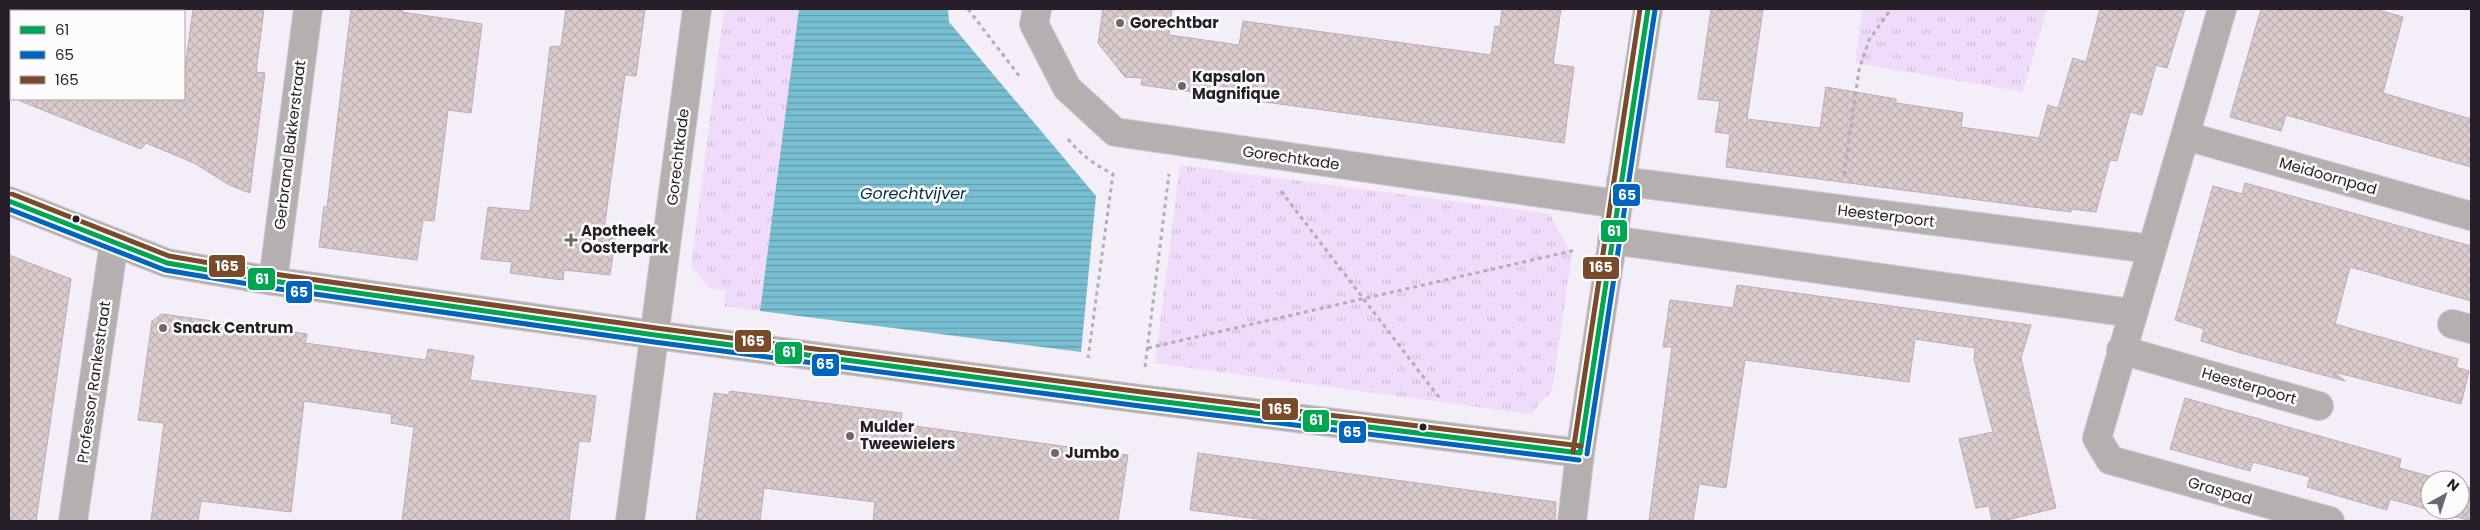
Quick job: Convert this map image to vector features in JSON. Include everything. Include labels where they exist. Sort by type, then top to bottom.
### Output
[{"type":"street","name":"Gerbrand Bakkerstraat","points":[[273,281],[308,9]]},
{"type":"street","name":"Gorechtkade","points":[[630,521],[697,9]]},
{"type":"street","name":"Gorechtkade","points":[[1037,9],[1034,24],[1067,88],[1115,132],[1251,153],[1620,193]]},
{"type":"street","points":[[1572,521],[1580,453],[1648,9]]},
{"type":"street","points":[[2121,350],[2186,136],[2222,9]]},
{"type":"street","name":"Meidoornpad","points":[[2186,136],[2471,216]]},
{"type":"street","name":"Heesterpoort","points":[[1620,193],[1840,210],[2151,249]]},
{"type":"street","points":[[9,201],[166,264],[655,335],[1141,399],[1580,453]]},
{"type":"street","name":"Professor Rankestraat","points":[[74,521],[114,243]]},
{"type":"street","points":[[1611,247],[2131,313]]},
{"type":"street","name":"Heesterpoort","points":[[2121,350],[2318,406]]},
{"type":"street","name":"Graspad","points":[[2121,350],[2097,438],[2110,460],[2330,521]]},
{"type":"path","points":[[968,9],[1024,82]]},
{"type":"path","points":[[1840,210],[1859,70],[1869,40],[1891,9]]},
{"type":"path","points":[[1066,136],[1088,160],[1113,174],[1083,391]]},
{"type":"path","points":[[1141,399],[1173,141]]},
{"type":"path","points":[[1251,153],[1447,408],[1441,436]]},
{"type":"path","points":[[1148,348],[1581,249],[1611,247]]},
{"type":"green space","points":[[724,9],[799,9],[760,311],[723,306],[726,291],[709,288],[691,266]]},
{"type":"green space","points":[[1862,9],[2047,9],[2023,92],[1855,63]]},
{"type":"green space","points":[[1180,165],[1550,214],[1572,256],[1552,391],[1530,414],[1155,363]]},
{"type":"water","name":"Gorechtvijver","points":[[799,9],[948,9],[949,22],[1096,196],[1081,352],[760,311]]},
{"type":"building","points":[[193,9],[264,9],[256,72],[265,73],[250,193],[231,186],[194,163],[146,143],[141,149],[20,101],[185,100],[185,69]]},
{"type":"building","points":[[351,9],[402,9],[402,12],[482,24],[471,113],[448,110],[434,221],[423,220],[417,260],[319,247],[324,206],[327,207]]},
{"type":"building","points":[[566,9],[645,9],[636,76],[625,75],[604,230],[616,232],[610,275],[564,270],[563,280],[510,273],[512,262],[481,259],[488,207],[530,211],[550,47],[561,46]]},
{"type":"building","points":[[1103,9],[1172,9],[1169,35],[1239,45],[1243,21],[1491,55],[1495,26],[1500,27],[1502,9],[1561,9],[1553,64],[1574,67],[1564,143],[1141,85],[1142,78],[1125,77],[1098,43]]},
{"type":"building","points":[[1711,9],[1763,9],[1747,119],[1820,128],[1826,87],[1896,99],[1896,103],[1963,113],[1961,127],[2039,138],[2048,105],[2058,108],[2073,58],[2086,62],[2100,9],[2185,9],[2167,68],[2156,65],[2142,115],[2130,112],[2117,161],[2110,160],[2096,212],[2071,209],[2071,212],[1726,167],[1730,134],[1715,132],[1720,101],[1698,99]]},
{"type":"building","points":[[2261,9],[2375,9],[2403,17],[2383,93],[2471,119],[2471,167],[2286,115],[2281,131],[2230,117]]},
{"type":"building","points":[[2245,183],[2471,246],[2471,301],[2350,267],[2335,324],[2458,359],[2456,367],[2469,371],[2461,404],[2334,372],[2345,381],[2241,353],[2201,341],[2204,329],[2175,320],[2213,186],[2242,194]]},
{"type":"building","points":[[9,255],[71,279],[36,521],[9,521]]},
{"type":"building","points":[[1737,285],[2031,325],[2021,358],[2056,508],[2003,521],[1992,521],[1989,506],[1976,508],[1959,439],[1993,432],[1974,359],[1975,348],[1915,339],[1909,382],[1745,360],[1726,488],[1699,484],[1693,521],[1649,521],[1672,347],[1663,347],[1670,300],[1733,308]]},
{"type":"building","points":[[162,314],[307,334],[305,343],[426,360],[428,349],[474,356],[470,380],[596,396],[590,442],[579,441],[569,521],[402,521],[414,427],[391,423],[392,414],[304,401],[291,512],[201,501],[198,521],[151,521],[164,423],[138,420],[152,321]]},
{"type":"building","points":[[730,391],[902,413],[900,424],[1128,455],[1118,521],[873,521],[875,502],[764,488],[760,521],[696,521],[714,393],[728,395]]},
{"type":"building","points":[[2185,398],[2401,459],[2399,468],[2420,474],[2420,507],[2390,499],[2387,510],[2307,487],[2310,477],[2253,462],[2250,471],[2170,449]]},
{"type":"building","points":[[1198,453],[1556,502],[1555,521],[1273,521],[1190,510]]},
{"type":"building","points":[[2470,488],[2471,488],[2471,521],[2467,520],[2470,520]]},
{"type":"transit line","name":"165","points":[[1573,452],[1640,9]]},
{"type":"transit line","name":"61","points":[[1580,453],[1648,9]]},
{"type":"transit line","name":"65","points":[[1587,454],[1655,10]]},
{"type":"transit line","name":"165","points":[[12,194],[169,256],[274,274],[656,328],[1142,392],[1581,446]]},
{"type":"transit line","name":"61","points":[[9,201],[167,263],[273,281],[655,335],[1141,399],[1580,453]]},
{"type":"transit line","name":"65","points":[[9,209],[165,270],[272,288],[654,342],[1140,406],[1579,460]]},
{"type":"place","name":"Gorechtbar","points":[[1120,23]]},
{"type":"place","name":"Kapsalon Magnifique","points":[[1182,86]]},
{"type":"place","name":"Apotheek Oosterpark","points":[[571,240]]},
{"type":"place","name":"Snack Centrum","points":[[163,328]]},
{"type":"place","name":"Mulder Tweewielers","points":[[850,436]]},
{"type":"place","name":"Jumbo","points":[[1055,453]]}]
